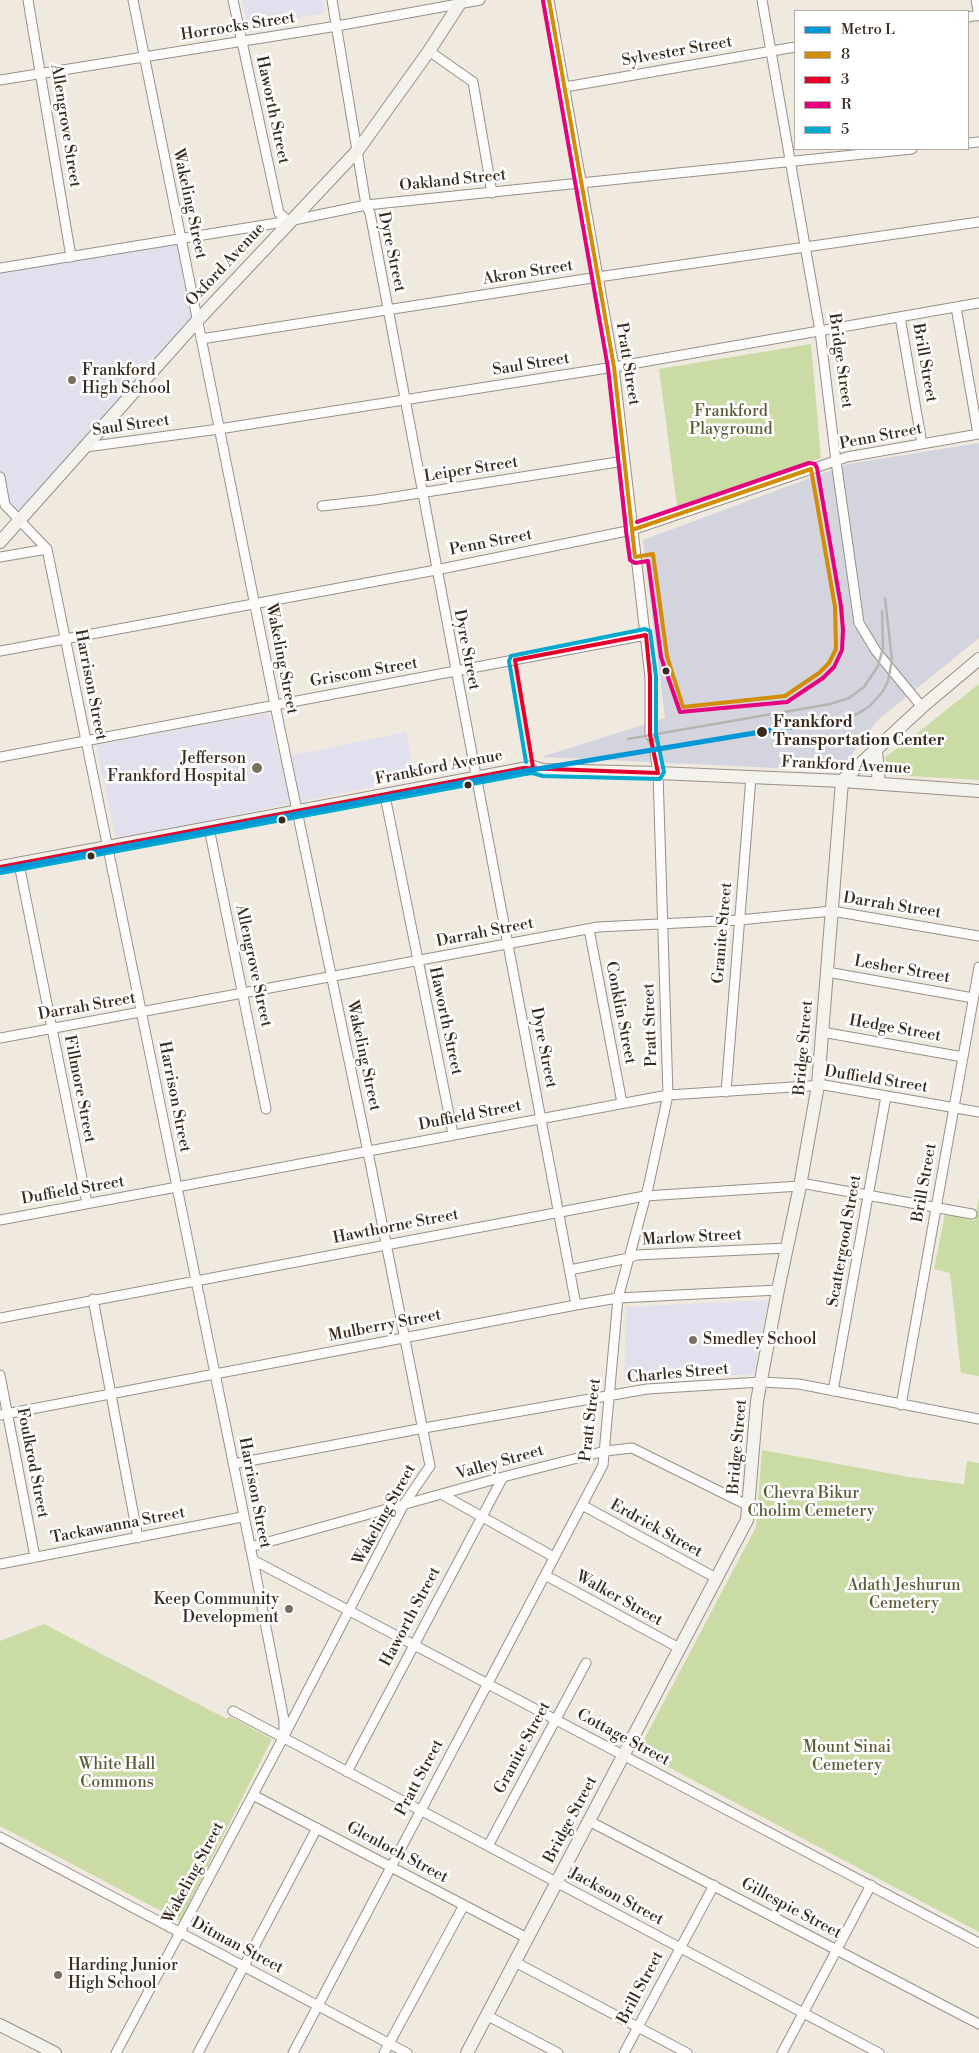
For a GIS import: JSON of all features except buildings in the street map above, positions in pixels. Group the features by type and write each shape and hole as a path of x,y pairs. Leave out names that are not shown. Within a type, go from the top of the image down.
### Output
{"main road":[{"name":"Oxford Avenue","path":"0,542 198,320 289,221 358,150 429,52 461,2"},
{"path":"842,781 922,707 979,659"},
{"path":"876,750 879,784"},
{"name":"Frankford Avenue","path":"0,867 534,767 543,770 842,781 979,791"},
{"name":"Bridge Street","path":"467,2053 747,1520 752,1447 761,1382 778,1290 801,1184 818,1085 842,781"},
{"path":"0,2025 55,2053"}],"street":[{"name":"Allengrove Street","path":"28,0 71,257"},
{"name":"Wakeling Street","path":"116,2053 284,1738 290,1723 350,1611 404,1504 430,1466 424,1428 275,705 133,0"},
{"name":"Haworth Street","path":"233,0 279,213 289,221"},
{"name":"Dyre Street","path":"332,0 366,205 370,213 455,672 576,1305"},
{"name":"Horrocks Street","path":"0,80 337,26 441,4 480,0"},
{"name":"Pratt Street","path":"549,0 614,367 646,635 650,677 650,735"},
{"name":"Bridge Street","path":"762,0 820,331 858,623 876,651 922,707"},
{"path":"976,0 979,16"},
{"name":"Sylvester Street","path":"565,87 794,47"},
{"path":"429,52 473,82 492,193"},
{"name":"Oakland Street","path":"0,268 289,221 366,205 902,150"},
{"name":"Akron Street","path":"202,340 598,278 979,222"},
{"name":"Saul Street","path":"86,447 614,367 979,303"},
{"path":"956,307 979,434"},
{"name":"Brill Street","path":"900,317 922,444"},
{"name":"Penn Street","path":"0,651 436,570 632,530 847,457 979,434"},
{"name":"Leiper Street","path":"322,506 624,461"},
{"path":"0,477 5,506 47,549"},
{"path":"0,557 47,549"},
{"name":"Harrison Street","path":"47,549 215,1373 242,1517 253,1560 284,1720 284,1738"},
{"name":"Griscom Street","path":"0,757 646,635"},
{"name":"Pratt Street","path":"293,2053 603,1465 618,1298 648,1188 668,1095 658,773 655,753"},
{"name":"Granite Street","path":"726,1092 751,777"},
{"name":"Haworth Street","path":"385,796 453,1134"},
{"name":"Allengrove Street","path":"209,828 266,1109"},
{"name":"Fillmore Street","path":"19,864 87,1203"},
{"name":"Darrah Street","path":"0,1038 332,978 598,927 739,920 832,911 979,936"},
{"name":"Conklin Street","path":"589,929 622,1103"},
{"name":"Brill Street","path":"901,1405 979,966"},
{"name":"Lesher Street","path":"827,972 973,998"},
{"name":"Hedge Street","path":"822,1032 963,1056"},
{"name":"Duffield Street","path":"0,1220 668,1095 818,1085 979,1112"},
{"name":"Scattergood Street","path":"833,1391 886,1096"},
{"name":"Hawthorne Street","path":"0,1318 645,1196 801,1184 972,1214"},
{"name":"Marlow Street","path":"570,1270 636,1255 787,1248"},
{"name":"Mulberry Street","path":"3,1415 215,1373 618,1298 778,1290"},
{"path":"93,1299 138,1538"},
{"name":"Foulkrod Street","path":"0,1375 3,1415 35,1558"},
{"name":"Charles Street","path":"233,1464 647,1389 761,1382 799,1384 979,1419"},
{"name":"Valley Street","path":"250,1547 503,1477 605,1451 632,1448 749,1506"},
{"name":"Haworth Street","path":"347,1772 503,1477"},
{"path":"443,1495 481,1518 554,1557"},
{"name":"Erdrick Street","path":"582,1505 716,1578"},
{"name":"Tackawanna Street","path":"0,1564 242,1517"},
{"name":"Cottage Street","path":"253,1560 979,1943"},
{"name":"Walker Street","path":"545,1575 679,1648"},
{"name":"Granite Street","path":"488,1846 586,1664"},
{"name":"Jackson Street","path":"233,1711 879,2053"},
{"name":"Glenloch Street","path":"253,1795 527,1938"},
{"name":"Gillespie Street","path":"590,1821 979,2024"},
{"path":"198,2053 317,1828"},
{"name":"Ditman Street","path":"0,1837 407,2053"},
{"name":"Brill Street","path":"624,2053 714,1885"},
{"path":"782,2053 871,1885"},
{"path":"384,2053 464,1905"},
{"path":"515,1962 687,2053"},
{"path":"486,2016 558,2053"}],"shaded area":[{"path":"242,0 323,0 325,13 248,27"},
{"name":"Frankford High School","path":"181,239 198,320 19,520 5,505 0,477 0,268"},
{"path":"979,443 979,638 878,720 839,771 541,757 665,718 643,540 848,464"},
{"name":"Jefferson Frankford Hospital","path":"269,713 280,758 406,732 416,778 116,840 96,745"},
{"name":"Smedley School","path":"768,1300 754,1374 624,1381 626,1307"}],"green space":[{"name":"Frankford Playground","path":"811,344 821,458 677,506 659,369"},
{"path":"979,684 979,780 890,775 885,757"},
{"path":"979,1197 979,1376 961,1373 950,1273 934,1269 945,1214 975,1221"},
{"path":"762,1450 909,1477 964,1484 967,1461 979,1463 979,1932 638,1751 756,1527"},
{"name":"White Hall Commons","path":"44,1624 227,1719 229,1716 272,1739 180,1921 0,1826 0,1641"}],"tunnel":[{"path":"650,735 655,753"}],"railway":[{"path":"803,725 857,714 870,706 883,691 888,681 892,660 885,598"},
{"path":"628,739 830,704 849,698 864,687 878,666 883,648 882,611"}],"metro line":[{"name":"L","path":"0,870 513,773 803,725"}],"transit line":[{"name":"8","path":"549,0 614,367 635,557 653,554 667,656 683,707 785,696 819,673 829,663 836,649 835,607 811,469"},
{"name":"R","path":"543,1 608,368 626,530"},
{"name":"R","path":"626,531 630,560 635,563 648,561 661,657 680,712 787,702 823,678 834,667 842,650 841,606 815,464 809,463 637,522"},
{"name":"8","path":"632,530 811,469"},
{"name":"5","path":"1,873 532,773 543,776 660,779 664,772 656,734 656,676 650,631 645,629 511,656 509,661 526,762"},
{"name":"3","path":"533,767 515,660 646,635 650,677 650,735 658,773"},
{"name":"3","path":"0,867 524,768 658,773"}],"place":[{"name":"Frankford High School","path":"72,380"},
{"name":"Frankford Transportation Center","path":"762,732"},
{"name":"Jefferson Frankford Hospital","path":"257,768"},
{"name":"Smedley School","path":"693,1340"},
{"name":"Keep Community Development","path":"289,1609"},
{"name":"Harding Junior High School","path":"58,1975"}],"park label":[{"name":"Chevra Bikur Cholim Cemetery","path":"811,1503"},
{"name":"Adath Jeshurun Cemetery","path":"904,1595"},
{"name":"Mount Sinai Cemetery","path":"847,1757"}]}
